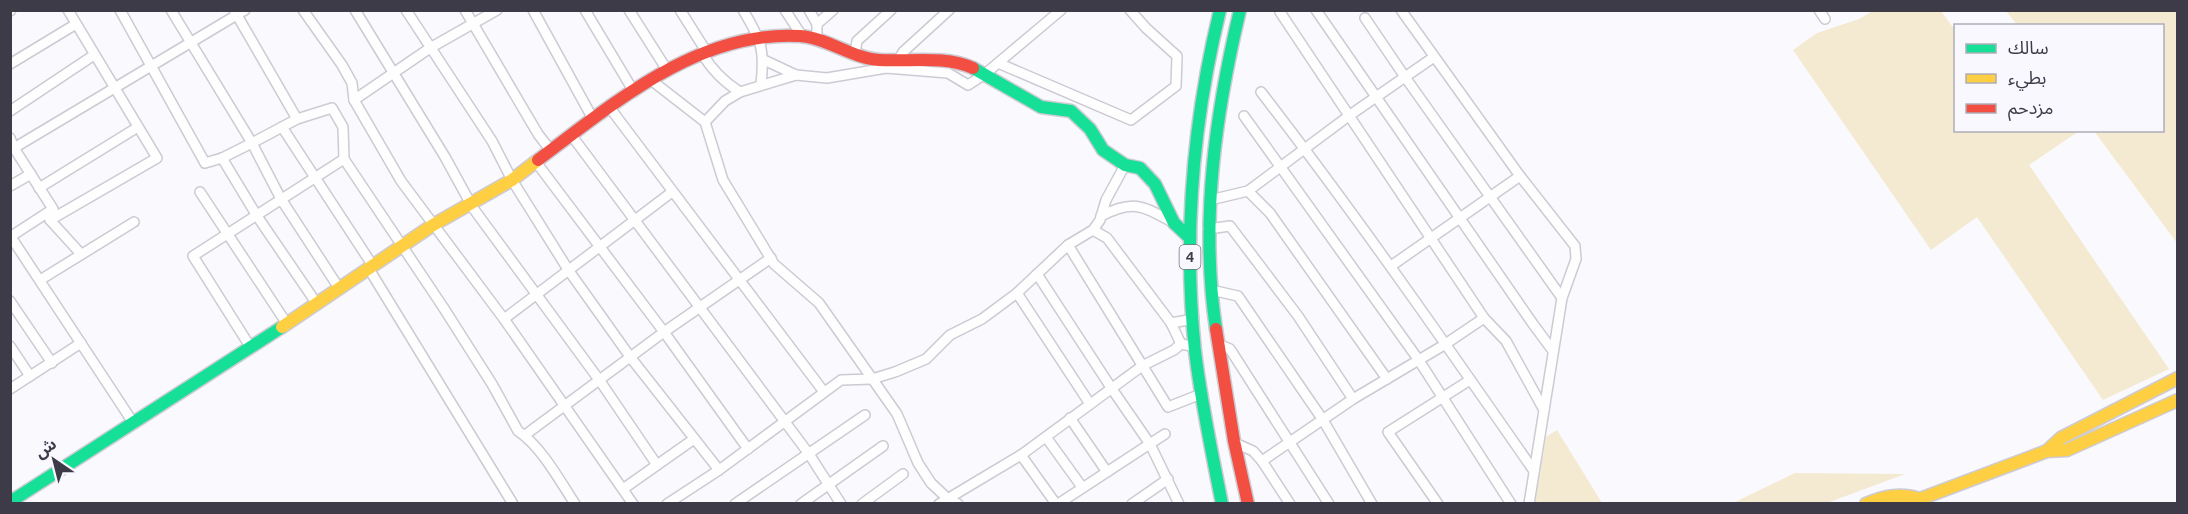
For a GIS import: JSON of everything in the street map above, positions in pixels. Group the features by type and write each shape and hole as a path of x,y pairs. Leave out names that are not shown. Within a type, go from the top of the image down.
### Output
{"main road":[{"name":"4","path":"1220,10 1202,96 1190,238 1201,394 1222,504"},
{"name":"4","path":"1240,10 1230,50 1221,107 1208,229 1211,290 1218,344 1234,443 1248,504"},
{"path":"10,502 251,348 433,225 512,180 593,119 651,80 704,52 726,44 760,38 802,36 876,60 959,62 985,74 1041,107 1071,111 1090,129 1103,150 1125,165 1140,168 1155,184 1174,223 1190,238"},
{"path":"2047,452 2061,438 2178,378"},
{"path":"1866,504 1888,495 1899,494 1917,501 2047,452 2067,450 2178,400"}],"street":[{"path":"50,220 157,158 68,10"},
{"path":"120,10 205,163 222,158 297,119 332,108 342,127 344,159 443,307 518,431 525,435 553,469 575,504"},
{"path":"171,10 190,45 252,143 281,199 339,288"},
{"path":"303,10 342,65 352,83 354,100 400,181 504,319 633,504"},
{"path":"355,10 445,157 470,203 600,381 657,465"},
{"path":"406,10 492,141 512,180 569,271 631,358 719,470"},
{"path":"465,10 538,134 551,151"},
{"path":"354,100 430,48 497,10"},
{"path":"532,10 593,119"},
{"path":"585,10 634,92"},
{"path":"629,10 667,70"},
{"path":"680,10 709,65 729,85 740,92"},
{"path":"743,10 760,38 764,60 761,84"},
{"path":"785,10 802,36"},
{"path":"809,10 817,24 818,40"},
{"path":"817,24 833,10"},
{"path":"855,52 857,41 891,10"},
{"path":"899,59 903,52 949,10"},
{"path":"764,60 796,75 827,78 886,68 948,73 968,85 985,74 1061,10"},
{"path":"998,63 1131,120 1176,86 1177,56 1130,10"},
{"path":"1281,10 1280,12 1484,318 1506,341 1544,410"},
{"path":"1316,10 1553,351"},
{"path":"1401,10 1520,176 1575,246 1576,258 1562,298 1529,504"},
{"path":"50,220 53,209 12,143 190,45 239,12 297,119"},
{"path":"1365,18 1562,298"},
{"path":"10,64 76,24"},
{"path":"10,111 94,55"},
{"path":"1210,200 1248,191 1434,57"},
{"path":"705,122 725,101 740,92 796,75"},
{"path":"651,80 705,122 723,180 774,264 819,303 897,414 918,463 943,501 958,504"},
{"path":"1261,92 1391,266 1534,471"},
{"path":"610,108 824,392"},
{"path":"1245,116 1418,359 1511,504"},
{"path":"39,188 138,127"},
{"path":"282,127 371,268 513,504"},
{"path":"572,136 809,454 842,504"},
{"path":"222,158 257,216 317,304"},
{"path":"251,348 192,256 229,235 344,159"},
{"path":"534,162 664,332 748,449"},
{"path":"667,504 719,470 841,380 872,379 926,359 950,335 982,319 1017,293 1068,245 1093,230 1125,165"},
{"path":"10,186 31,174"},
{"path":"1391,266 1520,176"},
{"path":"1248,191 1270,213 1388,380"},
{"path":"200,192 287,324"},
{"path":"504,319 672,192"},
{"path":"1101,216 1120,207 1139,206 1174,223"},
{"path":"53,209 11,237 134,424"},
{"path":"50,220 81,254"},
{"path":"40,280 134,222"},
{"path":"1208,229 1230,226 1298,316 1353,399"},
{"path":"1093,230 1107,238 1171,323 1181,344"},
{"path":"1068,245 1168,407 1201,394"},
{"path":"525,435 664,332 771,258"},
{"path":"1037,274 1150,444 1179,504"},
{"path":"1211,290 1238,296 1323,420 1372,504"},
{"path":"1017,293 1090,404"},
{"path":"10,301 51,363"},
{"path":"1263,460 1353,399 1388,380 1484,318"},
{"path":"1171,323 1194,319"},
{"path":"10,389 81,343"},
{"path":"943,501 1021,455 1142,366 1181,344"},
{"path":"1181,344 1196,347"},
{"path":"1218,344 1230,349 1329,504"},
{"path":"10,346 30,376"},
{"path":"1438,504 1388,432 1470,380"},
{"path":"735,504 865,415"},
{"path":"1070,418 1107,472"},
{"path":"1021,455 1057,504 1165,434"},
{"path":"1046,437 1082,487"},
{"path":"623,489 694,439"},
{"path":"1234,443 1253,451 1263,460 1290,504"},
{"path":"801,504 883,446"},
{"path":"862,504 903,474"},
{"path":"1132,504 1168,479"}],"shaded area":[{"path":"1874,10 1941,11 1954,29 1954,132 2078,132 2029,165 2169,369 2103,400 1977,217 1931,250 1793,50 1817,33 1859,19"},
{"path":"2006,11 2177,11 2177,243 2095,132 2164,132 2164,24 2016,24"},
{"path":"1557,430 1602,503 1535,503 1546,437"},
{"path":"1795,473 1905,474 1827,503 1733,503"}],"traffic: fast":[{"path":"1220,10 1197,136 1190,265 1197,370 1222,504"},
{"path":"1216,329 1209,249 1213,169 1223,89 1240,10"},
{"path":"973,68 1041,107 1071,111 1090,129 1103,150 1125,165 1140,168 1155,184 1174,223 1190,238"},
{"path":"10,502 282,327"}],"traffic: slow":[{"path":"282,327 433,225 512,180 538,160"},
{"path":"2047,451 2061,438 2178,378"},
{"path":"1915,504 1920,499 2047,451 2067,450 2178,400"},
{"path":"1866,504 1893,496 1920,499"}],"traffic: jam":[{"path":"538,160 628,94 660,74 727,45 763,37 800,36 820,40 859,56 879,60 939,60 973,68"},
{"path":"1216,329 1234,441 1248,504"}]}
